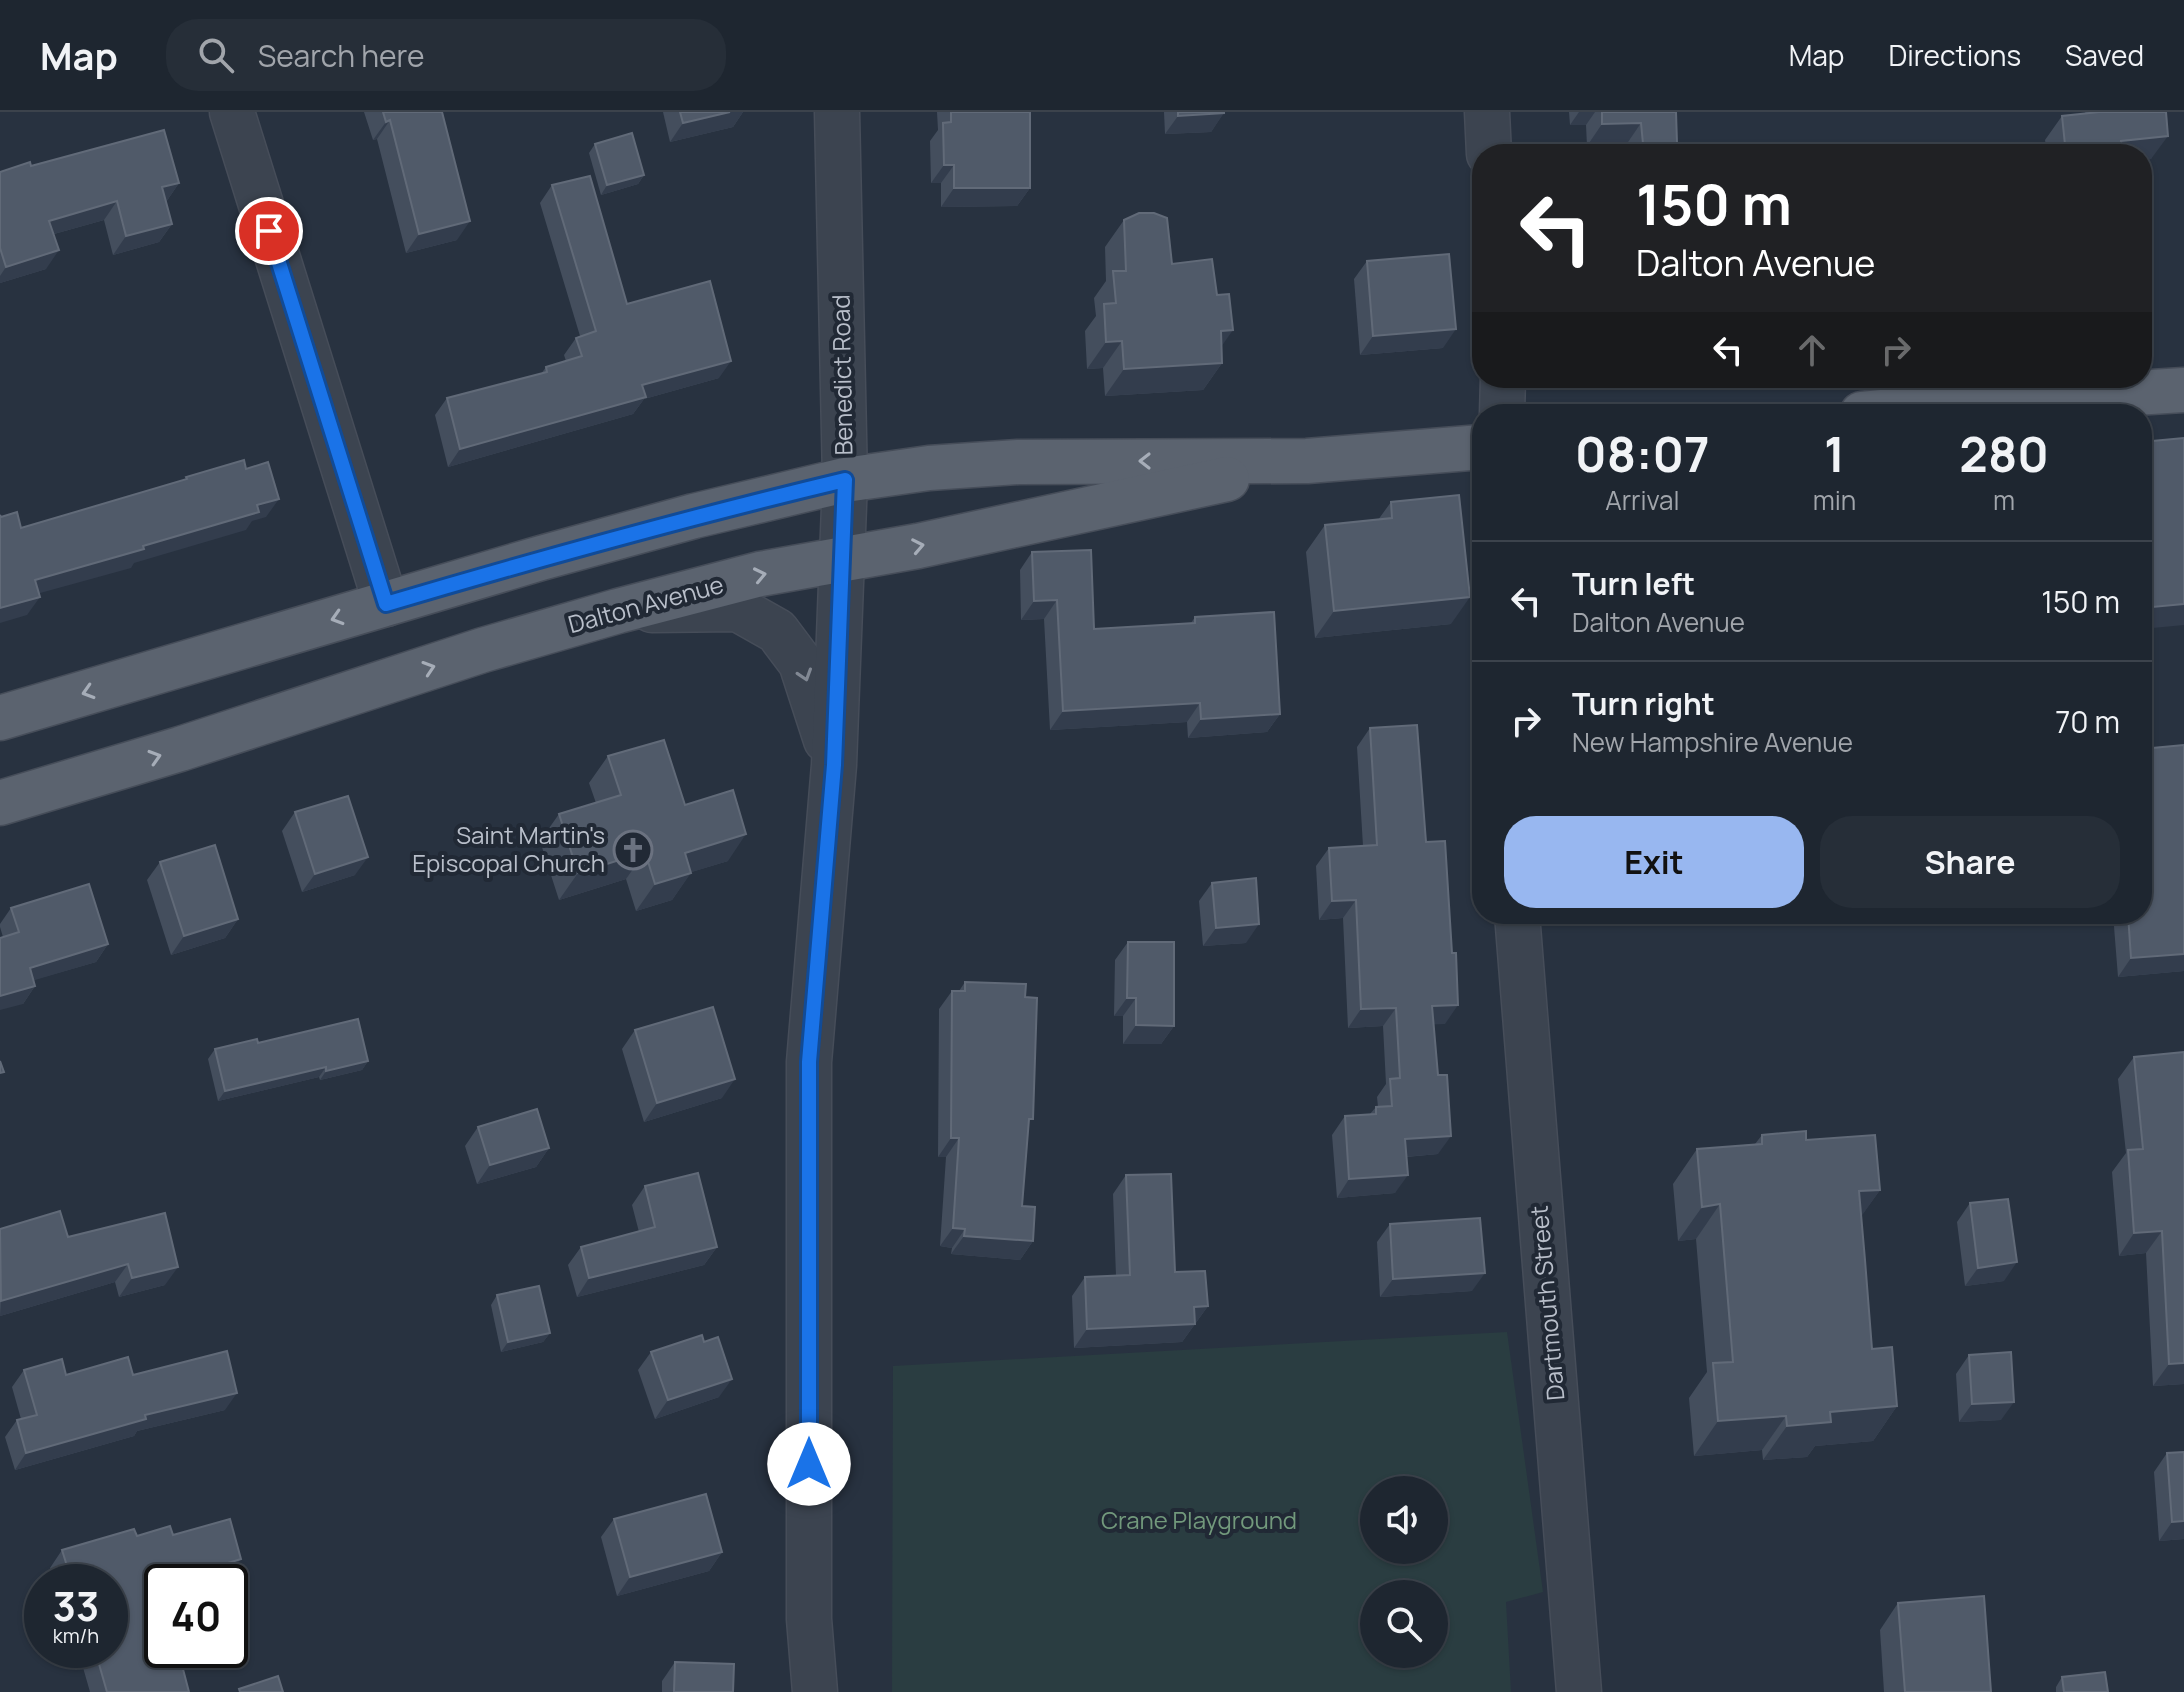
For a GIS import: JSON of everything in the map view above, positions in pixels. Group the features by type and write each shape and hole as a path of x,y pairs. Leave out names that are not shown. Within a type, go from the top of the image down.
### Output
{"main road":[{"path":"1963,404 2184,390"},
{"name":"Dalton Avenue","path":"0,718 541,558 694,516 845,480 929,468 1018,462 1307,461 1472,448"},
{"name":"Dalton Avenue","path":"0,803 180,749 483,650 618,611 760,574 842,561 1307,461"}],"street":[{"path":"232,112 386,604"},
{"name":"Benedict Road","path":"815,1692 809,1619 809,1062 834,765 845,480 837,112"},
{"path":"1487,112 1489,144"},
{"path":"618,611 738,609 777,631 801,663 834,765"},
{"name":"Dartmouth Street","path":"1518,924 1579,1692"}],"green space":[{"name":"Crane Playground","path":"1507,1332 1543,1592 1506,1602 1511,1692 892,1692 893,1366"}],"building":[{"path":"383,112 442,112 470,221 419,234 390,120 386,122"},
{"path":"680,112 730,112 683,123"},
{"path":"951,112 1030,112 1030,188 954,188 954,165 944,165 943,123 951,122"},
{"path":"1178,112 1224,112 1224,113 1178,116"},
{"path":"1602,112 1676,112 1677,143 1684,144 1643,144 1641,123 1602,124"},
{"path":"2099,112 2166,112 2168,136 2121,141 2121,144 2065,144 2062,116"},
{"path":"164,130 179,183 162,187 172,224 126,236 117,201 49,221 59,250 6,267 0,248 0,172"},
{"path":"632,133 644,175 607,185 595,144"},
{"path":"590,176 627,304 710,281 731,361 642,385 646,397 460,449 447,398 547,372 546,367 582,356 576,338 596,331 552,185"},
{"path":"1139,213 1154,213 1167,218 1172,264 1212,259 1217,295 1229,294 1233,330 1221,331 1222,363 1124,369 1122,341 1106,342 1104,304 1116,303 1113,271 1126,271 1124,220"},
{"path":"1449,254 1456,329 1373,336 1367,261"},
{"path":"2184,438 2184,604 2152,607 2152,441"},
{"path":"244,460 246,469 268,462 279,499 257,505 259,512 35,580 40,597 0,608 0,515 17,512 21,528"},
{"path":"1459,495 1470,597 1334,611 1325,525 1392,518 1391,502"},
{"path":"1091,550 1094,629 1195,623 1195,617 1274,612 1280,714 1201,719 1200,703 1063,711 1057,600 1034,601 1032,552"},
{"path":"1417,725 1426,842 1445,841 1452,953 1456,953 1458,1005 1432,1006 1438,1075 1447,1075 1451,1136 1405,1139 1408,1175 1349,1179 1345,1116 1376,1114 1376,1107 1392,1106 1390,1079 1400,1078 1396,1008 1361,1009 1356,900 1332,901 1329,848 1377,845 1370,728"},
{"path":"664,740 685,805 733,790 746,834 685,853 691,873 655,884 645,852 578,873 559,814 621,795 608,756"},
{"path":"2184,745 2184,954 2131,958 2129,924 2152,924 2152,748"},
{"path":"348,796 368,857 315,874 295,812"},
{"path":"215,845 238,919 184,936 160,862"},
{"path":"1256,878 1259,924 1216,928 1212,883"},
{"path":"89,884 108,944 30,968 35,986 0,996 0,938 19,932 11,908"},
{"path":"1128,942 1174,942 1174,1026 1136,1025 1136,998 1127,998"},
{"path":"965,982 1026,984 1025,997 1037,998 1033,1119 1029,1119 1022,1206 1035,1207 1033,1241 964,1236 965,1229 953,1228 959,1138 951,1138 952,991 965,991"},
{"path":"713,1007 735,1079 657,1103 635,1030"},
{"path":"358,1019 368,1061 326,1071 326,1067 225,1091 215,1049 257,1039 258,1043"},
{"path":"2184,1052 2184,1363 2169,1364 2162,1231 2134,1233 2128,1150 2143,1149 2134,1057"},
{"path":"537,1109 549,1148 490,1165 478,1127"},
{"path":"1806,1131 1806,1140 1875,1135 1880,1190 1859,1191 1872,1349 1892,1347 1897,1406 1830,1412 1831,1422 1787,1426 1786,1416 1718,1421 1713,1363 1733,1362 1720,1204 1702,1207 1697,1149 1762,1144 1762,1135"},
{"path":"698,1173 717,1247 589,1278 581,1247 655,1227 645,1186"},
{"path":"1171,1174 1175,1272 1205,1271 1208,1306 1194,1307 1195,1324 1087,1329 1085,1277 1130,1275 1126,1175"},
{"path":"2008,1199 2017,1262 1978,1268 1970,1203"},
{"path":"60,1211 68,1237 165,1213 178,1267 132,1278 128,1264 1,1301 0,1229"},
{"path":"1480,1218 1485,1273 1393,1279 1390,1224"},
{"path":"539,1286 550,1333 508,1342 497,1295"},
{"path":"702,1335 704,1342 718,1337 732,1379 668,1400 651,1352"},
{"path":"227,1351 237,1393 145,1415 146,1419 26,1453 17,1420 37,1415 24,1370 62,1359 66,1375 128,1357 133,1375"},
{"path":"2011,1352 2014,1402 1972,1404 1969,1355"},
{"path":"2184,1452 2184,1521 2172,1522 2167,1453"},
{"path":"706,1494 722,1552 630,1577 614,1519"},
{"path":"230,1519 241,1559 225,1564 144,1564 144,1668 183,1668 189,1692 107,1692 100,1668 128,1668 128,1564 66,1564 62,1550 134,1529 137,1536 170,1526 173,1535"},
{"path":"1984,1596 1991,1692 1905,1692 1898,1603"},
{"path":"675,1662 734,1664 733,1692 674,1692"},
{"path":"2105,1672 2108,1692 2064,1692 2062,1677"},
{"path":"278,1676 283,1692 240,1692 239,1689"}],"place":[{"name":"Saint Martin's Episcopal Church","path":"633,850"}],"route":[{"path":"269,231 386,604 694,516 845,480 834,765 809,1062 809,1464"}]}
